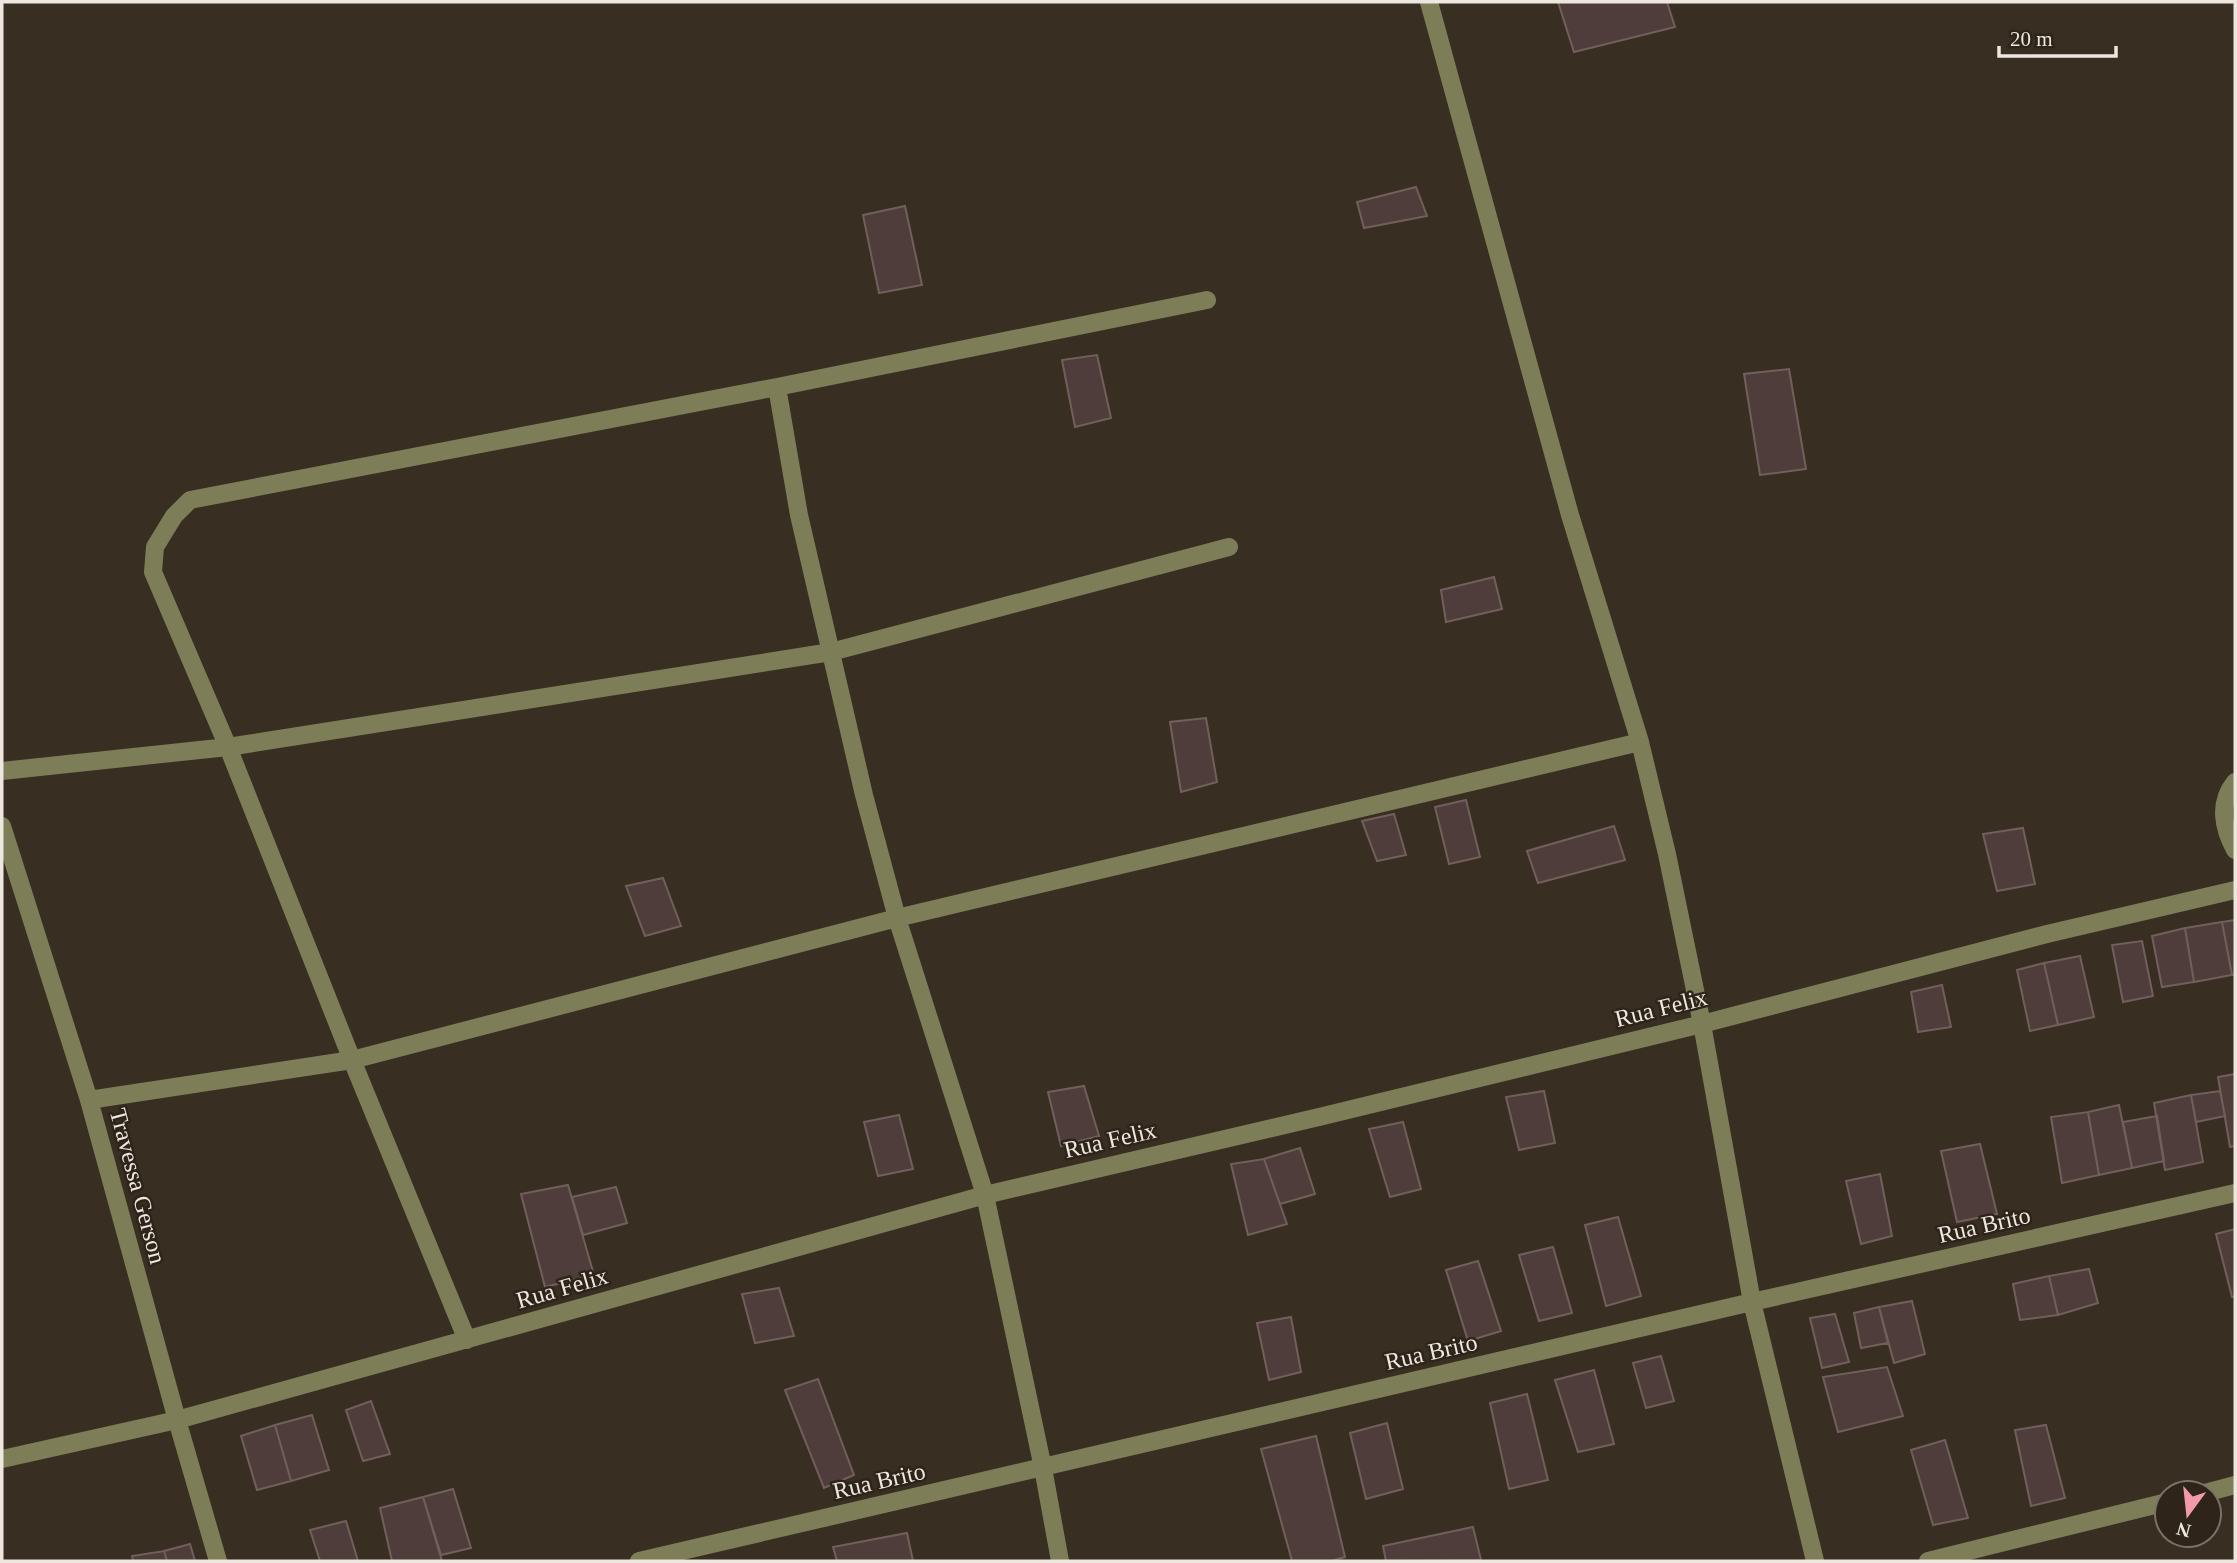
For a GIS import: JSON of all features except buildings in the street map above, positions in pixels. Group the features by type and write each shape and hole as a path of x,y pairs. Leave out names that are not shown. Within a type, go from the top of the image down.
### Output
{"street":[{"path":"1429,2 1570,515 1640,742 1703,1024 1752,1302 1815,1561"},
{"path":"467,1340 228,747 153,572 156,547 174,516 190,500 777,387 1207,300"},
{"path":"777,387 799,515 864,795 897,918 985,1195 1044,1468 1060,1561"},
{"path":"2,771 228,747 831,652 1229,547"},
{"path":"89,1100 352,1060 897,918 1640,742"},
{"path":"2235,782 2228,791 2223,806 2225,824 2235,850"},
{"name":"Travessa Gerson","path":"2,826 89,1100 218,1561"},
{"name":"Rua Felix","path":"2,1460 177,1420 985,1195 1703,1024 2046,934 2235,890"},
{"name":"Rua Brito","path":"639,1561 1752,1302 2235,1193"},
{"path":"1928,1561 2153,1505"}]}
